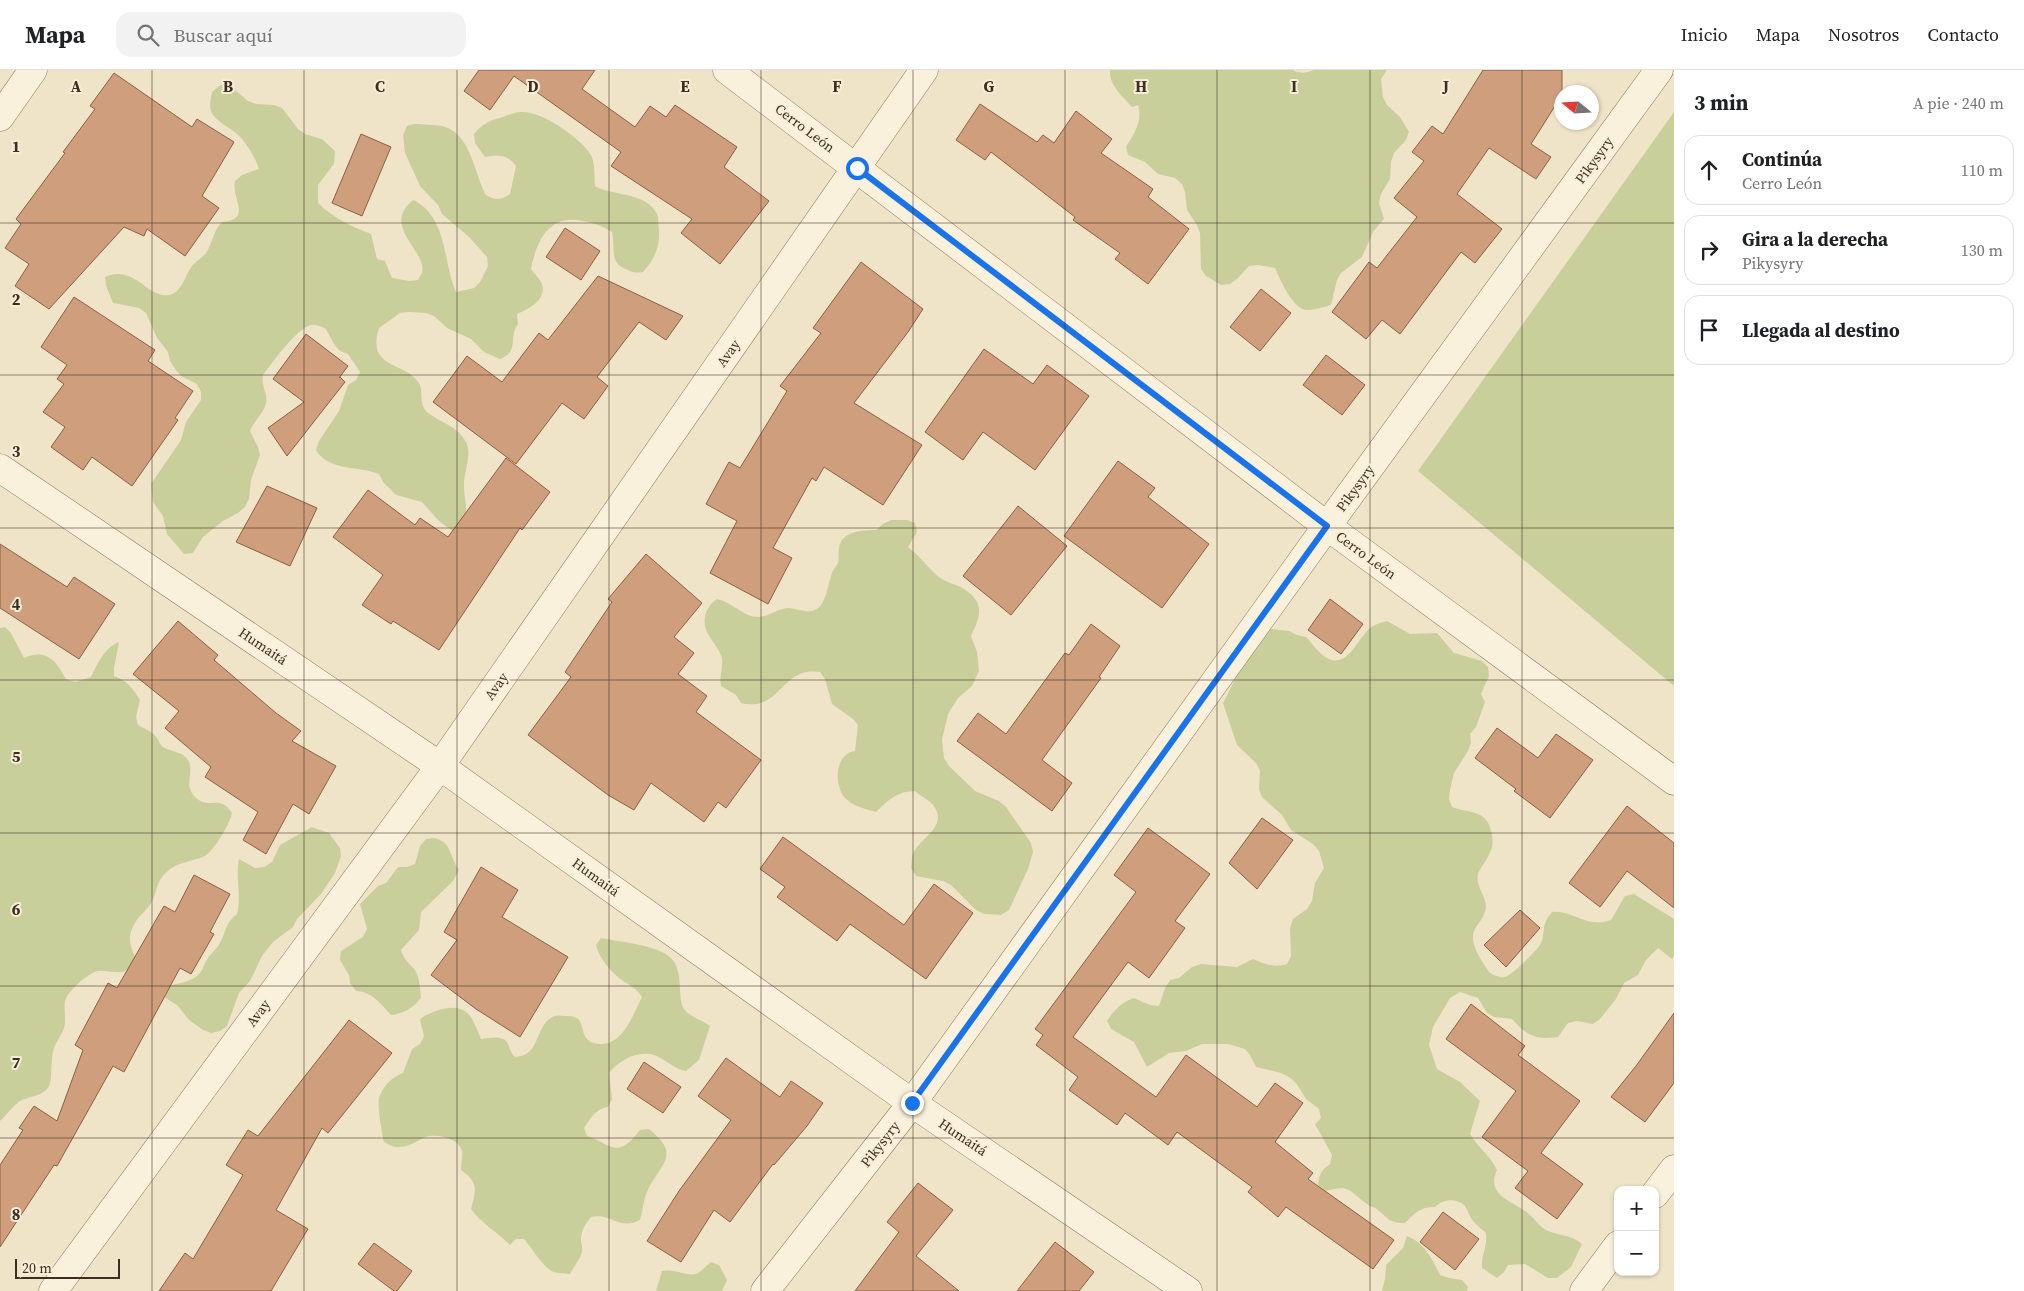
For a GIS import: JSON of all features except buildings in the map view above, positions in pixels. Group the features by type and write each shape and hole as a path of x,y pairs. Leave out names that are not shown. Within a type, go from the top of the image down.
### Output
{"street":[{"path":"0,117 33,70"},
{"name":"Cerro León","path":"727,70 1327,526 1674,781"},
{"name":"Avay","path":"53,1291 440,766 924,70"},
{"name":"Pikysyry","path":"765,1291 912,1103 1327,526 1659,70"},
{"name":"Humaitá","path":"0,468 440,766 912,1103 1188,1291"},
{"path":"1659,1189 1674,1168"},
{"path":"1584,1291 1614,1250"}],"green space":[{"path":"1110,70 1293,70 1303,73 1314,70 1387,70 1381,79 1383,97 1387,105 1400,117 1409,132 1406,140 1394,153 1391,162 1390,179 1381,194 1379,203 1384,219 1373,232 1362,257 1341,273 1337,280 1331,305 1313,310 1302,309 1292,300 1275,268 1258,265 1249,266 1230,284 1221,285 1206,276 1201,269 1200,233 1187,210 1182,184 1175,178 1158,174 1145,162 1128,155 1126,147 1139,122 1138,105 1132,107 1117,90 1110,76"},
{"path":"227,83 248,101 282,108 298,129 305,134 322,139 335,151 334,164 318,185 318,203 343,221 371,234 377,259 385,261 392,278 409,281 418,280 422,273 422,265 407,238 401,220 404,210 413,200 424,207 433,217 439,229 456,292 474,288 480,282 488,266 487,257 469,237 442,214 438,205 420,186 405,153 403,135 407,126 411,125 446,127 455,133 469,151 486,195 498,199 510,194 516,166 506,157 485,157 475,143 474,134 487,123 514,113 521,112 539,116 568,132 589,152 594,164 595,186 637,198 652,207 657,214 659,229 658,247 651,262 643,272 637,273 622,267 615,260 612,232 602,226 571,220 561,221 553,225 541,239 531,269 541,282 542,293 536,302 517,314 518,324 515,329 512,348 506,356 500,359 484,352 471,339 447,328 434,316 426,313 400,313 379,328 376,342 382,358 413,376 420,386 424,409 458,432 468,447 464,481 466,511 463,520 454,532 439,521 422,502 396,495 383,482 379,474 336,465 321,457 316,450 319,441 339,411 348,385 356,380 360,372 348,354 340,351 334,344 326,329 311,325 292,339 263,375 266,403 250,431 260,455 251,480 249,499 245,507 203,537 193,553 184,554 167,534 163,516 153,502 151,484 181,440 186,422 201,400 201,392 197,384 181,376 175,369 170,361 168,352 157,338 146,313 139,308 113,303 106,286 105,277 115,274 124,275 161,295 173,294 180,287 192,266 206,253 219,225 222,222 237,217 239,207 235,181 242,175 259,169 242,139 216,118 211,111 212,92 219,86"},
{"path":"1674,112 1674,686 1418,471"},
{"path":"891,520 907,520 915,523 917,532 908,547 939,577 971,594 978,605 979,616 971,636 977,652 979,671 972,686 958,698 948,714 942,740 944,758 949,766 975,791 999,801 1006,807 1031,843 1033,852 1028,869 1009,910 1001,915 984,914 976,910 951,885 943,881 916,876 911,868 913,854 936,826 938,814 933,805 915,791 898,794 876,812 855,805 844,797 839,784 838,770 843,757 855,751 858,725 853,719 832,704 825,679 820,672 807,672 796,676 765,702 754,704 741,703 736,695 721,686 722,659 705,625 706,612 713,602 717,599 723,601 754,617 788,608 808,611 815,610 822,604 832,572 838,563 839,548 844,538 865,530 876,530"},
{"path":"1387,621 1410,634 1437,633 1454,653 1482,661 1488,667 1489,676 1481,694 1485,702 1476,727 1470,734 1471,743 1468,751 1454,773 1449,799 1452,807 1483,817 1490,827 1492,835 1492,848 1477,878 1486,907 1473,936 1475,947 1490,973 1499,977 1505,977 1529,957 1540,945 1544,926 1552,912 1560,912 1587,921 1602,922 1611,920 1625,896 1634,894 1674,919 1674,956 1672,959 1658,948 1646,960 1638,975 1624,983 1616,999 1600,1019 1593,1024 1577,1021 1568,1023 1558,1037 1544,1038 1532,1036 1512,1019 1494,1017 1487,1013 1478,998 1460,992 1450,998 1433,1027 1429,1045 1437,1069 1460,1082 1480,1101 1470,1134 1497,1170 1494,1179 1498,1192 1523,1209 1541,1227 1573,1238 1582,1244 1571,1267 1557,1278 1548,1278 1525,1264 1508,1265 1497,1278 1482,1268 1486,1233 1472,1220 1464,1205 1457,1201 1445,1201 1435,1207 1422,1209 1405,1223 1400,1223 1390,1220 1349,1190 1340,1188 1325,1191 1318,1185 1319,1178 1324,1168 1330,1164 1332,1155 1315,1124 1321,1118 1319,1109 1306,1099 1296,1083 1289,1077 1281,1073 1256,1067 1245,1049 1228,1044 1202,1044 1186,1051 1169,1053 1147,1067 1134,1042 1111,1029 1107,1021 1119,1007 1134,998 1150,1005 1159,1006 1170,980 1179,978 1192,967 1201,964 1237,967 1253,959 1265,964 1287,964 1291,956 1290,928 1293,919 1307,909 1312,901 1315,883 1324,868 1319,851 1313,844 1291,830 1282,815 1262,797 1259,789 1260,771 1256,763 1237,745 1223,703 1235,679 1248,644 1271,629 1289,631 1306,637 1325,657 1339,660 1350,652 1369,629"},
{"path":"5,627 11,633 24,658 39,655 50,658 66,679 75,682 91,677 105,652 119,642 114,676 127,683 140,700 136,717 138,725 153,734 163,747 185,756 190,766 190,789 196,798 206,803 223,804 232,813 221,838 207,854 170,869 161,878 153,900 132,928 130,942 136,959 132,965 120,972 99,971 92,974 80,982 68,995 65,1002 65,1024 54,1048 49,1086 41,1094 19,1102 0,1121 0,628"},
{"path":"312,827 329,833 340,848 341,856 335,873 321,894 297,919 293,927 273,942 262,956 250,981 239,993 227,1026 220,1031 211,1033 203,1030 189,1020 178,1006 163,996 166,987 191,980 200,973 220,943 228,924 237,914 239,859 255,868 264,867 272,862 280,845"},
{"path":"434,838 448,846 459,870 453,881 421,912 419,930 401,950 405,959 417,973 421,998 408,1010 391,1015 367,993 356,991 350,983 349,975 340,960 341,951 363,937 367,929 360,904 378,886 386,883 398,867 407,867 415,864 420,846 426,839"},
{"path":"601,938 648,947 671,958 678,970 684,1009 710,1026 699,1060 686,1071 654,1055 641,1054 629,1057 609,1073 612,1099 608,1107 594,1114 584,1128 587,1136 615,1148 626,1145 640,1130 649,1129 665,1146 666,1159 647,1192 640,1220 633,1223 621,1223 604,1217 591,1217 583,1231 581,1240 582,1252 570,1274 557,1273 546,1267 524,1239 516,1239 510,1245 479,1219 471,1209 475,1187 471,1179 461,1170 462,1151 456,1143 441,1136 425,1137 403,1147 393,1146 384,1142 379,1113 379,1098 388,1082 403,1073 412,1049 420,1044 424,1036 420,1019 432,1012 446,1008 460,1009 466,1012 471,1017 481,1039 502,1038 507,1042 515,1057 530,1051 544,1025 555,1016 577,1018 587,1039 592,1042 609,1043 616,1039 627,1027 642,997 636,990 614,974 603,961 596,945"},
{"path":"1407,1236 1423,1247 1440,1275 1462,1280 1468,1287 1467,1291 1382,1291 1386,1265 1403,1248"},
{"path":"711,1262 719,1265 727,1280 722,1291 656,1291 662,1271 694,1274 700,1272"}],"route":[{"path":"857,168 1327,526 912,1103"}]}
